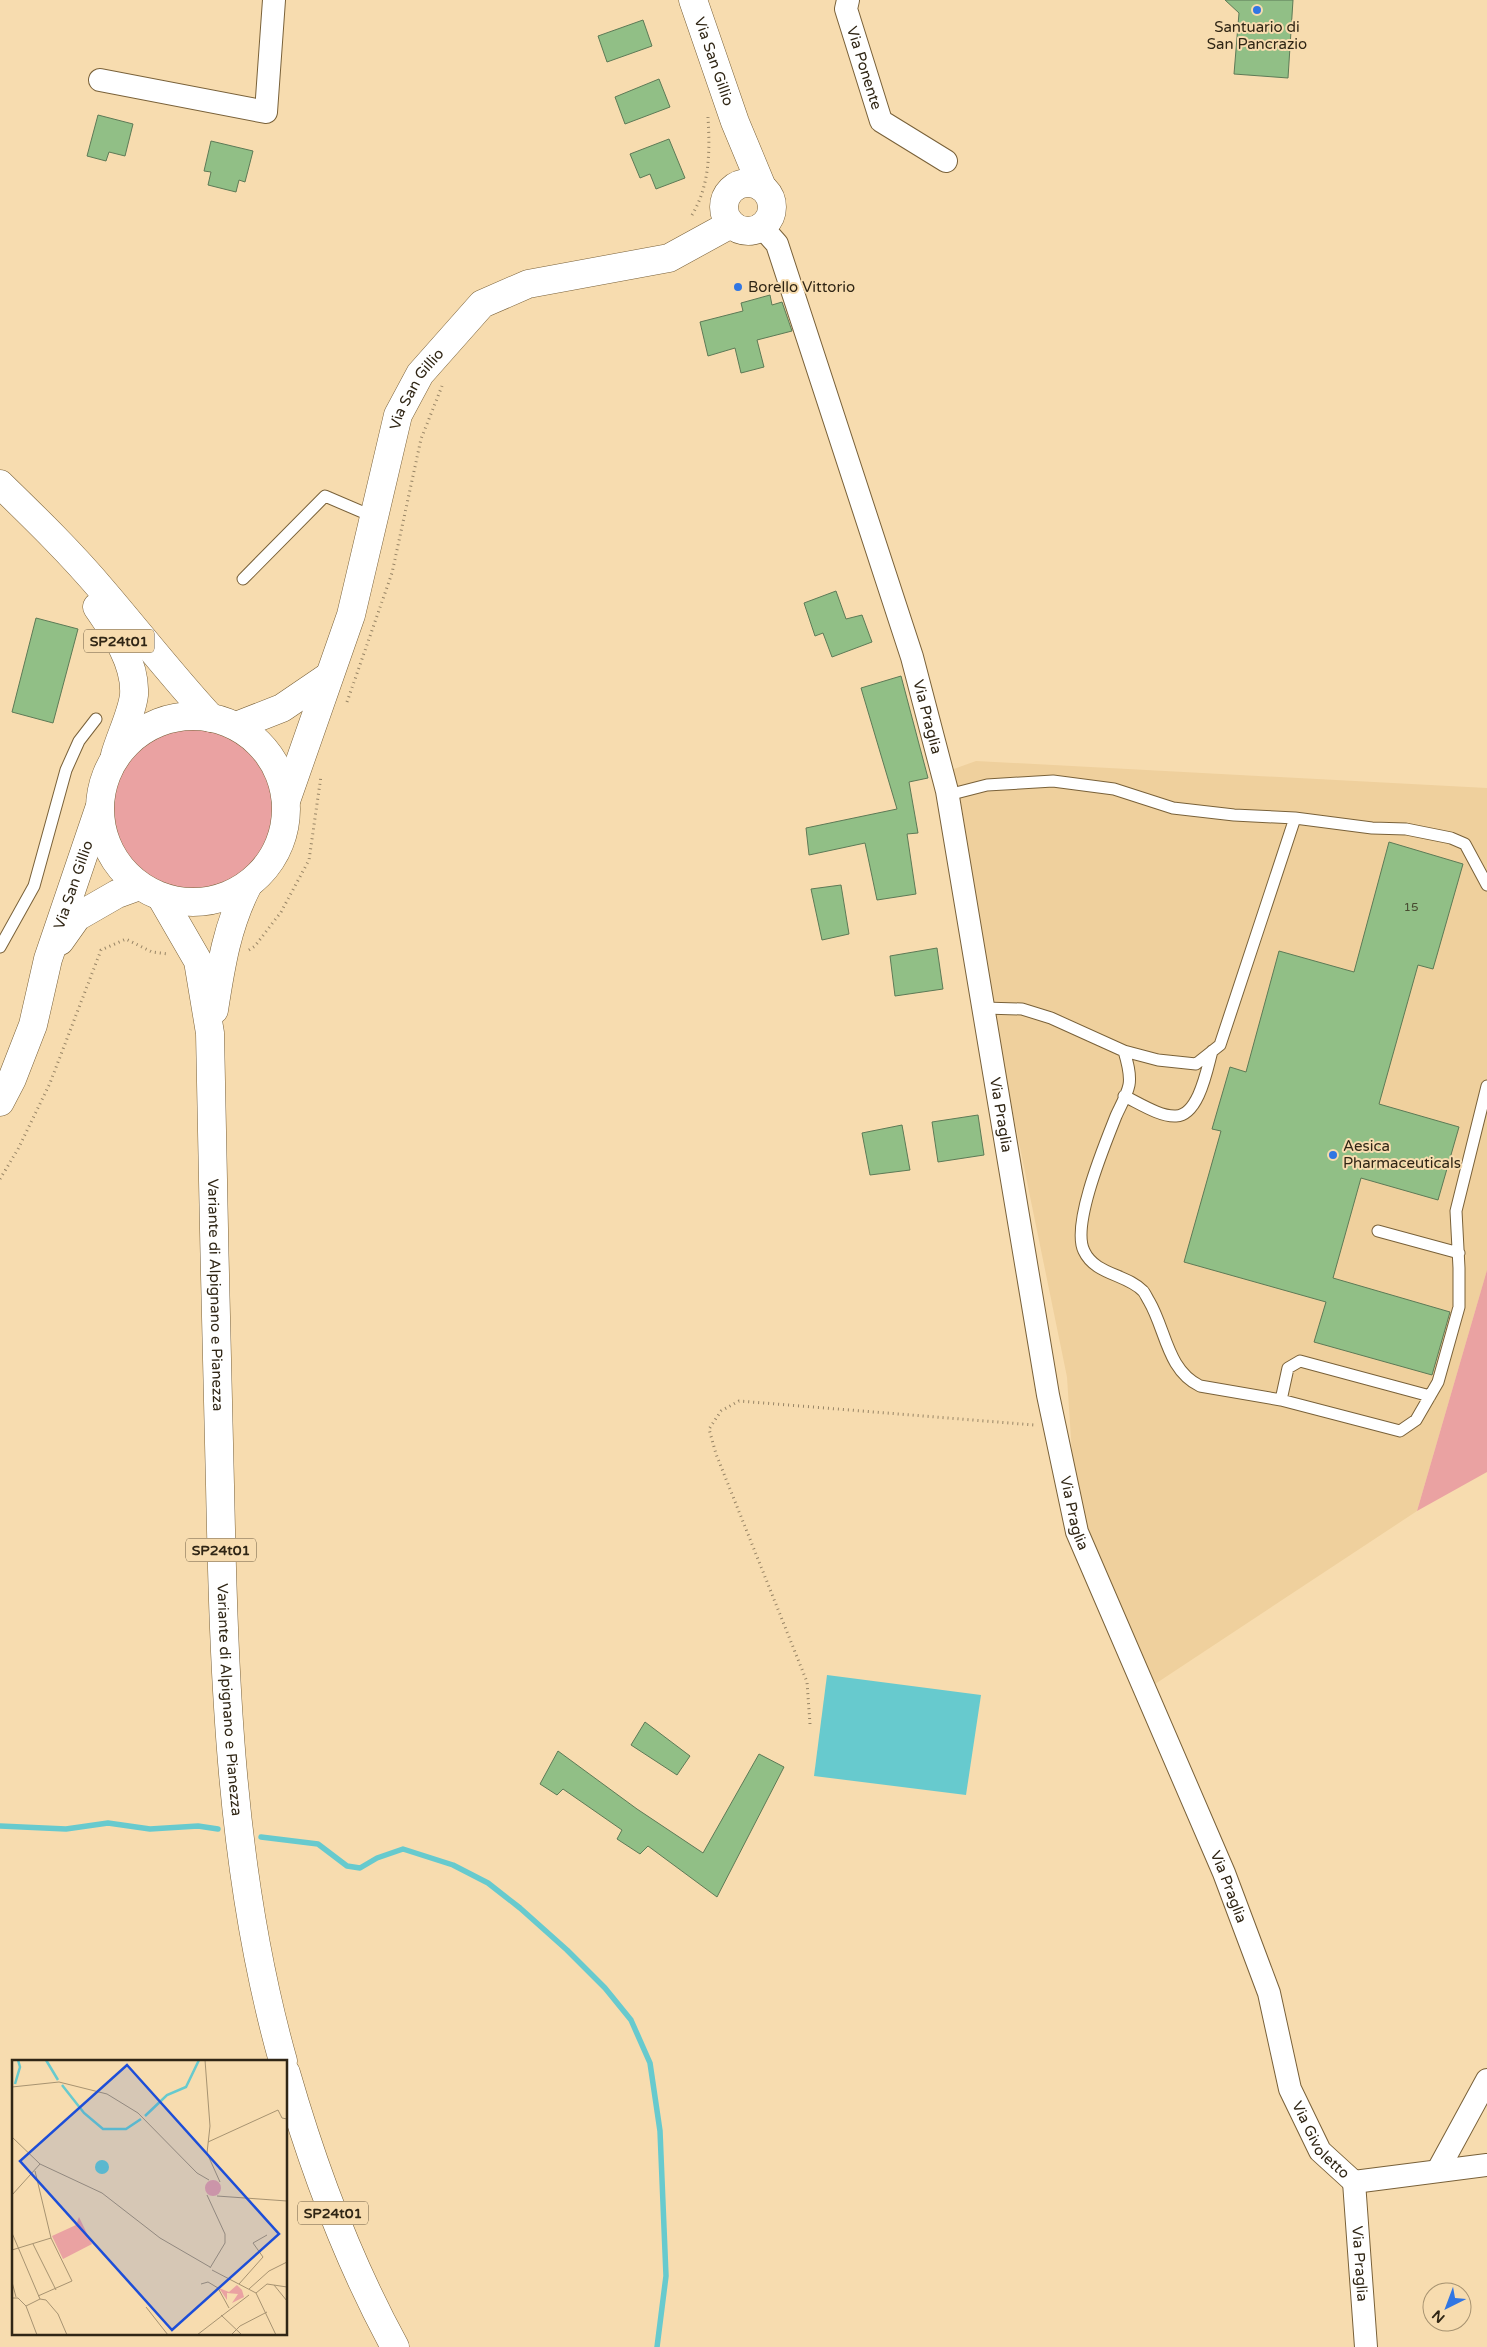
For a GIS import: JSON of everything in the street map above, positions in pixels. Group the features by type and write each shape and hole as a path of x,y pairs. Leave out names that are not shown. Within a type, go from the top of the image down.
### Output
{"main road":[{"name":"Via San Gillio","path":"693,0 735,122 762,187 768,192 773,207 768,222 762,227"},
{"name":"Via San Gillio","path":"286,801 351,615 398,415 420,374 482,304 528,284 669,258 729,207 735,122"},
{"path":"762,187 749,183 736,186 729,207 748,232 762,227"},
{"name":"Variante di Alpignano e Pianezza","path":"0,484 51,534 224,722 261,745 278,771 286,801 284,833 278,850 268,866 248,885 219,900 193,903 150,892"},
{"name":"Variante di Alpignano e Pianezza","path":"51,534 113,630 132,671 134,696 112,762 102,785 99,809 104,839 118,865 150,892 198,961 210,1033 221,1558 227,1706 237,1818 247,1899 260,1970 283,2060"},
{"path":"224,722 282,708 329,676"},
{"name":"Variante di Alpignano e Pianezza","path":"112,762 130,739 155,724 182,716 224,722"},
{"name":"Via San Gillio","path":"0,1102 12,1079 32,1025 48,959 99,809"},
{"name":"Variante di Alpignano e Pianezza","path":"210,1033 223,951 235,911 248,885"},
{"name":"Via San Gillio","path":"48,959 76,917 117,894 150,892"},
{"name":"SP24t01","path":"288,2079 323,2188 355,2264 395,2347"}],"street":[{"path":"100,80 266,112 274,0"},
{"name":"Via Ponente","path":"848,0 846,9 881,121 946,161"},
{"name":"Via Praglia","path":"762,227 777,244 912,656 948,796 1055,1427 1077,1532 1224,1873 1269,1993"},
{"name":"Via Givoletto","path":"1269,1993 1290,2089 1320,2151 1354,2182 1438,2170 1487,2166"},
{"path":"1438,2170 1487,2080"},
{"name":"Via Praglia","path":"1354,2182 1366,2347"}],"lane":[{"path":"243,579 324,496 374,516"},
{"path":"0,947 34,886 66,770 79,741 96,720"},
{"path":"948,796 987,785 1053,781 1114,789 1173,808 1234,815 1295,818 1372,828 1406,830 1451,838 1465,844 1487,885"},
{"path":"984,1008 1022,1008 1051,1018 1124,1051 1158,1060 1196,1064 1220,1045 1295,818"},
{"path":"1124,1051 1128,1067 1129,1085 1105,1143 1085,1204 1080,1233 1084,1252 1100,1269 1143,1291 1154,1310 1176,1368 1187,1380 1200,1386 1281,1400 1400,1431 1416,1420 1438,1382 1459,1307 1456,1211 1487,1086"},
{"path":"1124,1096 1160,1112 1176,1116 1189,1110 1201,1091 1212,1051"},
{"path":"1378,1231 1458,1253"},
{"path":"1281,1400 1288,1368 1300,1361 1387,1386 1430,1396"}],"path":[{"path":"692,215 700,203 705,183 710,149 708,114"},
{"path":"344,711 392,573 421,439 445,378"},
{"path":"248,951 255,946 281,912 309,860 321,772"},
{"path":"0,1179 18,1149 50,1083 101,950 126,939 152,952 175,954"},
{"path":"810,1724 807,1682 716,1454 709,1429 721,1411 739,1401 1055,1427"}],"shaded area":[{"path":"199,728 215,731 230,737 250,752 268,779 273,795 273,827 268,843 250,870 230,885 215,891 183,894 167,891 152,885 127,864 117,850 111,835 108,803 111,787 117,772 138,747 152,737 167,731"},
{"path":"976,761 1487,788 1487,1270 1417,1511 1146,1690 1077,1532 1067,1377 947,791 951,770"},
{"path":"1487,1270 1487,1472 1417,1511"}],"water":[{"path":"827,1675 981,1695 966,1795 814,1776"}],"building":[{"path":"1225,0 1293,0 1288,78 1234,74 1239,13"},
{"path":"643,20 652,46 607,62 598,36"},
{"path":"659,79 670,107 625,124 615,97"},
{"path":"98,115 133,124 125,156 109,152 106,161 87,156"},
{"path":"669,139 685,178 656,189 650,174 640,178 630,154"},
{"path":"211,141 253,151 245,182 239,180 236,192 208,185 211,172 204,171"},
{"path":"770,295 772,305 782,302 792,331 757,340 764,367 741,373 735,348 708,356 700,322 743,311 741,303"},
{"path":"836,591 846,619 862,615 872,642 832,657 823,633 815,636 804,603"},
{"path":"36,618 78,629 53,723 12,712"},
{"path":"901,676 928,778 909,782 918,833 907,834 916,894 877,900 865,843 809,855 806,828 897,809 861,688"},
{"name":"Aesica Pharmaceuticals","path":"1389,842 1463,864 1433,969 1418,965 1379,1104 1459,1127 1438,1200 1361,1178 1333,1278 1450,1312 1432,1375 1314,1342 1326,1302 1184,1262 1221,1131 1212,1129 1230,1067 1246,1072 1279,951 1354,972"},
{"path":"841,885 849,934 822,940 811,889"},
{"path":"937,948 943,989 895,996 890,956"},
{"path":"978,1115 984,1155 938,1162 932,1122"},
{"path":"902,1125 910,1170 870,1175 862,1133"},
{"path":"645,1722 690,1756 677,1775 631,1745"},
{"path":"558,1751 637,1809 703,1853 759,1754 784,1767 717,1897 648,1846 640,1854 617,1839 622,1830 563,1789 557,1795 540,1784"}],"waterway":[{"path":"0,1826 66,1829 108,1823 150,1829 198,1826 218,1829"},
{"path":"261,1837 318,1844 347,1866 360,1868 377,1858 403,1849 453,1865 488,1883 520,1908 567,1950 605,1988 631,2020 650,2063 660,2131 666,2276 657,2347"}],"place":[{"name":"Santuario di San Pancrazio","path":"1257,10"},
{"name":"Borello Vittorio","path":"738,287"},
{"name":"Aesica Pharmaceuticals","path":"1333,1155"}]}
